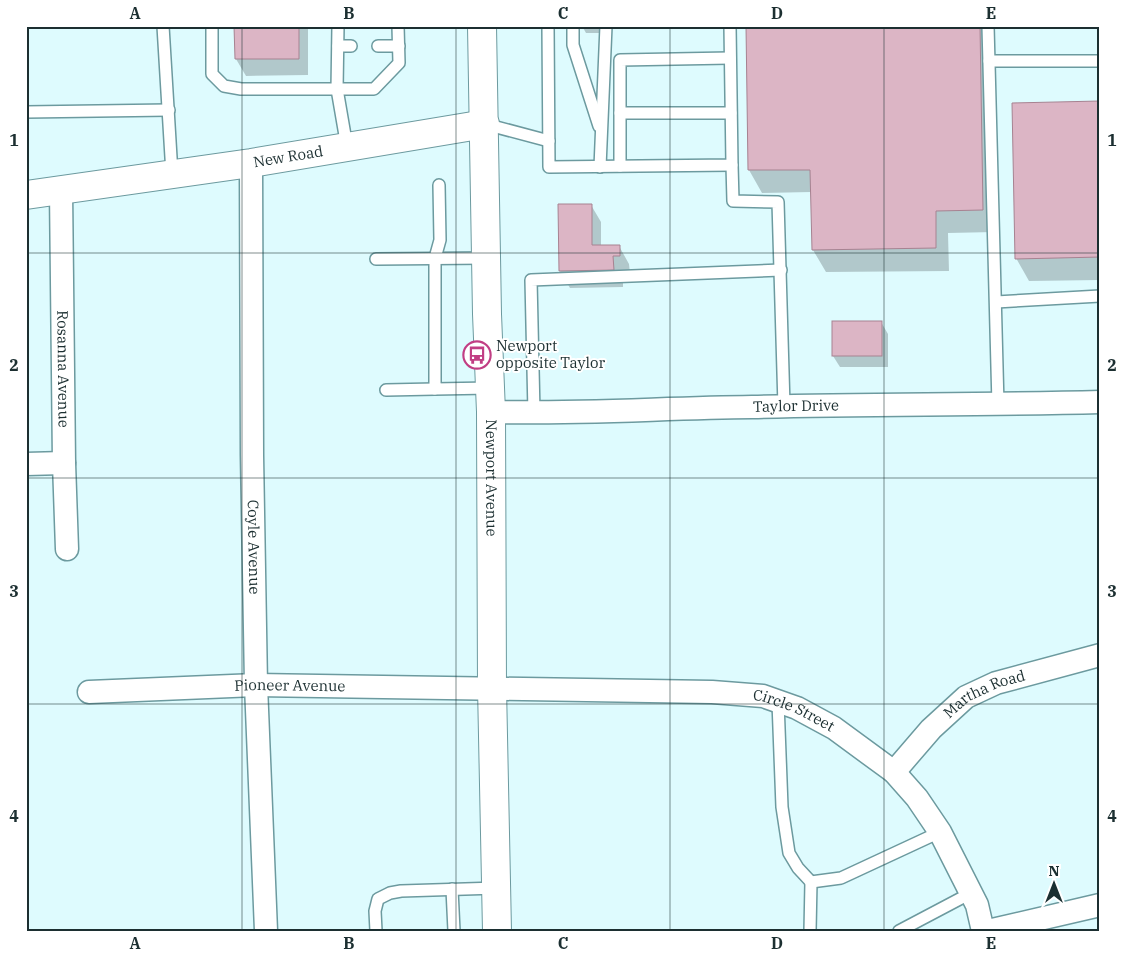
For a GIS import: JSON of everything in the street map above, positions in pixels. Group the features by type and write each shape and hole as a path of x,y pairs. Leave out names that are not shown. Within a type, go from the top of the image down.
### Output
{"main road":[{"name":"Newport Avenue","path":"482,26 491,400 492,687 497,931"},
{"name":"New Road","path":"26,195 251,163 485,124"}],"street":[{"name":"Coyle Avenue","path":"251,163 252,446 256,684 266,931"},
{"name":"Rosanna Avenue","path":"61,190 64,463 67,549"},
{"name":"Taylor Drive","path":"491,400 534,413 784,406 998,405 1100,402"},
{"path":"26,464 64,463"},
{"name":"Martha Road","path":"894,772 931,730 966,697 996,683 1100,655"},
{"name":"Pioneer Avenue","path":"89,692 256,684 492,687"},
{"name":"Circle Street","path":"492,687 712,692 763,696 797,708 834,728 894,772 917,798 940,832 977,905 983,931"},
{"path":"988,931 1100,905"}],"lane":[{"path":"163,26 172,174"},
{"path":"212,26 212,74 224,86 241,89 374,89 399,64 398,26"},
{"path":"338,26 337,89 347,147"},
{"path":"548,26 549,167 732,165"},
{"path":"573,26 573,45 602,134"},
{"path":"600,166 606,26"},
{"path":"730,26 733,200 778,202 784,406"},
{"path":"988,26 998,405"},
{"path":"338,46 351,46"},
{"path":"378,46 399,46"},
{"path":"620,166 620,60 730,58"},
{"path":"989,61 1100,61"},
{"path":"26,112 169,110"},
{"path":"620,113 731,113"},
{"name":"New Road","path":"485,124 549,141"},
{"path":"435,389 435,258 440,240 439,185"},
{"path":"376,259 487,258"},
{"path":"534,413 531,280 781,270"},
{"path":"996,302 1100,296"},
{"path":"386,390 435,389 491,400"},
{"path":"778,702 782,807 789,852 798,868 811,882 810,931"},
{"path":"811,882 841,878 940,832"},
{"path":"376,931 375,911 378,899 390,892 497,888"},
{"path":"452,889 454,931"},
{"path":"899,931 971,893"}],"building":[{"path":"234,26 299,26 299,59 235,59"},
{"path":"746,26 980,26 983,210 936,211 936,248 812,250 810,170 748,170"},
{"path":"1100,101 1100,257 1015,259 1012,103"},
{"path":"558,204 592,204 592,245 620,245 620,256 613,256 614,270 559,271"},
{"path":"832,321 882,321 882,356 832,356"}],"place":[{"name":"Newport opposite Taylor","path":"477,355"}]}
